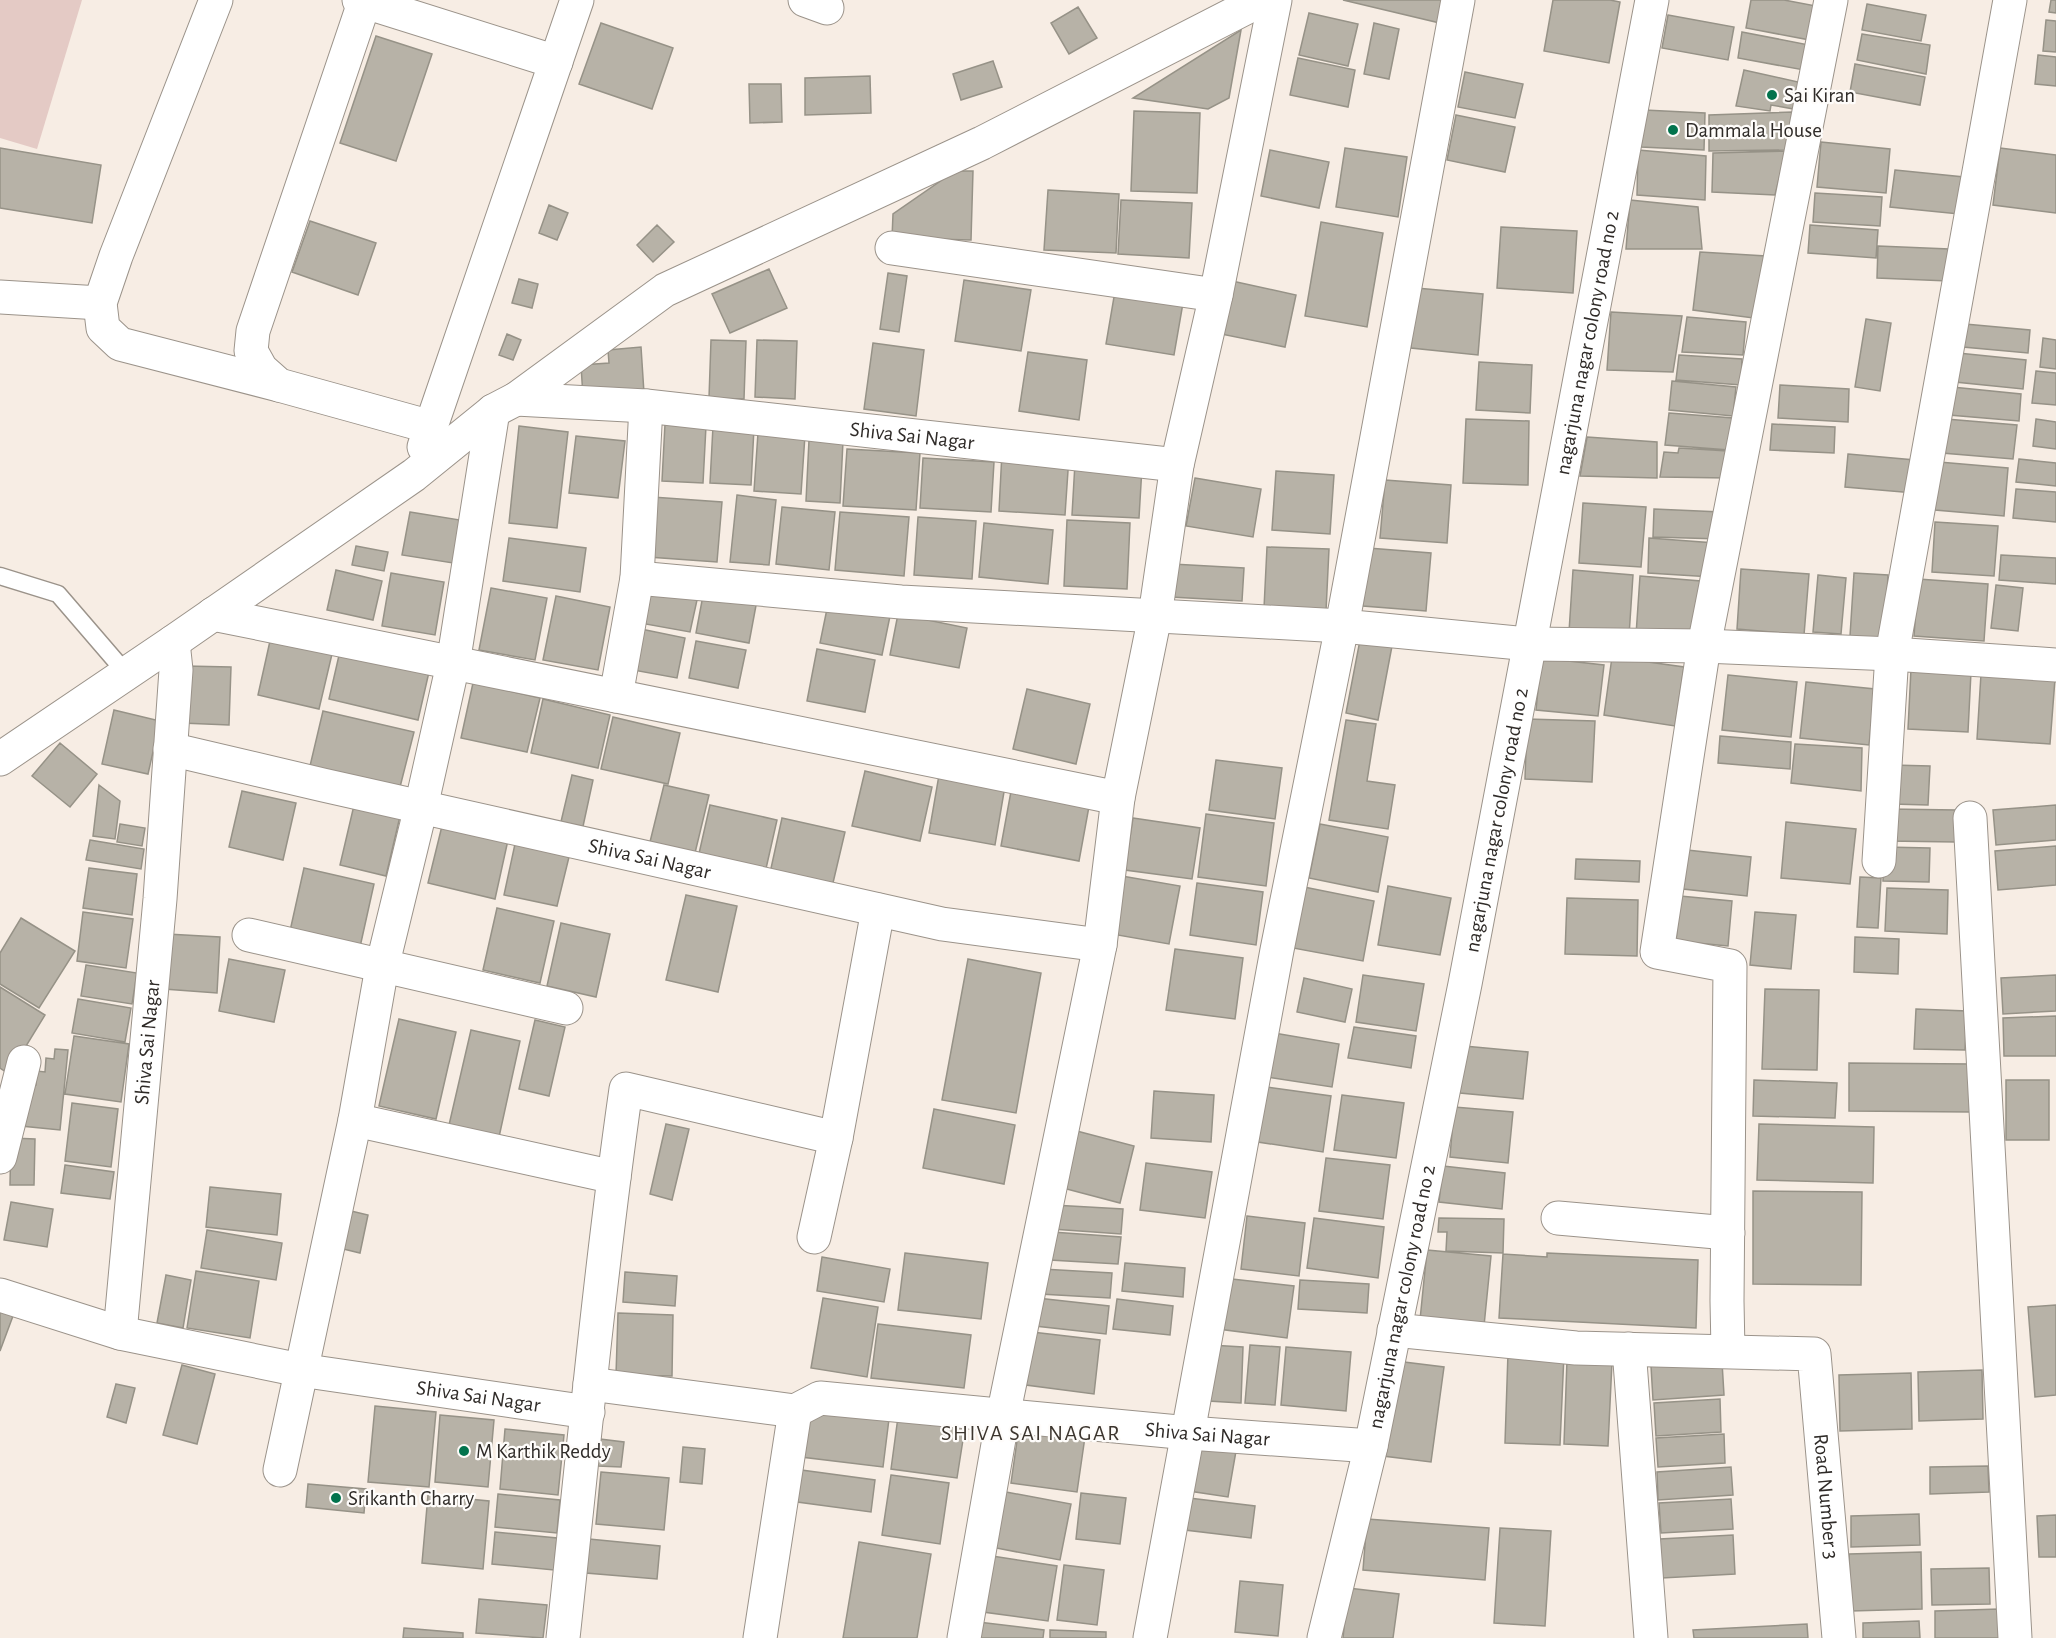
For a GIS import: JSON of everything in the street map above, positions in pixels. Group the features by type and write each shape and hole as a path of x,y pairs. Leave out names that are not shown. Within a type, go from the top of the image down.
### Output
{"street":[{"path":"216,0 116,256 100,303 103,328 120,344 431,427"},
{"path":"414,475 577,0"},
{"path":"0,759 414,475 504,405 665,290 982,143 1262,0"},
{"path":"964,1638 1003,1416 1100,945 1118,798 1155,616 1177,465 1216,295 1275,0"},
{"path":"1150,1638 1276,950 1342,626 1458,0"},
{"name":"nagarjuna nagar colony road no 2","path":"1324,1638 1371,1446 1463,995 1652,0"},
{"path":"1394,1330 1576,1348 1728,1351 1730,966 1657,952 1704,646 1831,0"},
{"path":"1879,861 1893,654 2010,0"},
{"path":"279,386 261,369 251,351 253,331 363,1 556,62"},
{"path":"892,248 1216,295"},
{"path":"0,297 100,303"},
{"path":"280,1470 355,1120 382,967 453,664 504,405"},
{"name":"Shiva Sai Nagar","path":"504,405 646,406 1177,465"},
{"path":"616,696 637,578 646,406"},
{"path":"637,578 901,602 1342,626 1529,644 1704,646 1893,654 2056,665"},
{"path":"213,614 1118,798"},
{"name":"Shiva Sai Nagar","path":"120,1333 160,899 176,670 173,642"},
{"name":"Shiva Sai Nagar","path":"170,749 942,924 1100,945"},
{"path":"1970,818 2015,1638"},
{"path":"814,1237 836,1138 878,910"},
{"path":"249,935 567,1008"},
{"path":"0,1158 24,1062"},
{"path":"563,1638 614,1177 626,1089 836,1138"},
{"path":"355,1120 614,1177"},
{"path":"1558,1218 1728,1233"},
{"name":"Shiva Sai Nagar","path":"0,1295 120,1333 300,1370 589,1398 795,1411 820,1398 1189,1433 1371,1446"},
{"path":"1629,1349 1651,1638"},
{"name":"Road Number 3","path":"1728,1351 1814,1354 1839,1638"},
{"path":"760,1638 795,1411"}],"lane":[{"path":"0,576 58,594 126,673"}],"shaded area":[{"path":"0,0 82,0 37,149 0,138"}],"building":[{"path":"1343,0 1449,0 1444,24"},
{"path":"1553,0 1620,2 1609,63 1544,51"},
{"path":"1751,0 1784,0 1816,6 1810,40 1746,28"},
{"path":"2051,0 2056,0 2056,13 2049,12"},
{"path":"1867,4 1926,15 1921,41 1862,30"},
{"path":"1078,7 1097,38 1069,54 1051,23"},
{"path":"1309,13 1358,24 1348,66 1299,55"},
{"path":"1668,15 1734,27 1728,60 1662,48"},
{"path":"2046,20 2056,21 2056,52 2043,51"},
{"path":"601,23 673,48 652,109 579,84"},
{"path":"1374,23 1399,29 1389,79 1364,74"},
{"path":"1241,30 1229,98 1208,109 1133,98"},
{"path":"1742,32 1809,45 1804,70 1738,58"},
{"path":"1862,34 1930,45 1926,74 1857,60"},
{"path":"376,36 432,54 396,161 340,143"},
{"path":"2038,55 2056,57 2056,86 2035,84"},
{"path":"1298,58 1355,70 1348,107 1290,95"},
{"path":"993,61 1002,87 961,100 953,74"},
{"path":"1855,64 1925,77 1920,105 1850,92"},
{"name":"Sai Kiran","path":"1744,70 1807,84 1805,111 1771,105 1770,111 1736,106"},
{"path":"1465,72 1523,84 1515,118 1458,107"},
{"path":"870,76 871,113 805,115 805,78"},
{"path":"749,84 781,84 782,122 750,123"},
{"name":"Dammala House","path":"1644,110 1705,113 1704,150 1641,147"},
{"path":"1134,111 1200,113 1197,193 1131,191"},
{"path":"1792,112 1789,150 1709,151 1709,115"},
{"path":"1456,115 1515,127 1505,172 1447,160"},
{"path":"1821,142 1890,149 1886,193 1817,187"},
{"path":"0,148 101,165 92,223 0,208"},
{"path":"1345,148 1407,157 1398,217 1336,207"},
{"path":"2000,148 2056,155 2056,213 1993,205"},
{"path":"1270,150 1329,162 1319,208 1261,196"},
{"path":"1638,150 1706,156 1705,200 1637,195"},
{"path":"1786,151 1775,195 1712,192 1713,153"},
{"path":"1895,170 1964,177 1959,214 1890,207"},
{"path":"955,171 973,171 971,240 892,238 893,214"},
{"path":"1048,190 1119,194 1116,253 1044,250"},
{"path":"1815,193 1882,197 1880,226 1813,222"},
{"path":"1121,200 1192,203 1189,258 1118,254"},
{"path":"1630,200 1698,207 1702,249 1626,249"},
{"path":"549,205 568,213 557,240 539,233"},
{"path":"310,221 376,243 358,295 292,272"},
{"path":"1321,222 1383,233 1367,327 1305,316"},
{"path":"657,225 674,242 653,262 637,245"},
{"path":"1810,225 1878,230 1876,258 1808,253"},
{"path":"1501,227 1577,231 1573,293 1497,288"},
{"path":"1878,246 1949,249 1948,281 1877,278"},
{"path":"1700,252 1766,256 1761,319 1693,310"},
{"path":"769,269 787,308 730,333 712,294"},
{"path":"888,273 907,276 899,332 880,329"},
{"path":"519,279 538,284 532,308 512,303"},
{"path":"964,280 1031,290 1021,351 955,341"},
{"path":"1232,281 1296,295 1285,347 1221,334"},
{"path":"1416,288 1483,294 1478,355 1411,348"},
{"path":"1115,291 1183,303 1174,355 1106,344"},
{"path":"1611,312 1682,316 1673,372 1607,370"},
{"path":"1687,317 1746,322 1743,355 1682,352"},
{"path":"1866,319 1891,323 1880,391 1855,387"},
{"path":"1965,324 2030,330 2028,353 1963,347"},
{"path":"507,334 521,340 513,360 499,355"},
{"path":"2043,338 2056,340 2056,369 2040,367"},
{"path":"711,340 746,341 744,399 709,398"},
{"path":"757,340 797,341 795,399 755,397"},
{"path":"873,343 924,350 916,416 864,409"},
{"path":"641,347 644,393 583,397 581,365 609,363 608,350"},
{"path":"1028,352 1087,360 1079,420 1019,411"},
{"path":"1958,353 2026,360 2023,389 1955,382"},
{"path":"1679,355 1742,359 1741,385 1676,380"},
{"path":"1479,362 1532,365 1530,413 1476,410"},
{"path":"2036,371 2056,373 2056,405 2032,403"},
{"path":"1672,381 1736,387 1733,416 1669,410"},
{"path":"1780,385 1849,389 1848,422 1778,418"},
{"path":"1952,387 2021,394 2019,421 1949,415"},
{"path":"1669,413 1733,418 1729,450 1665,445"},
{"path":"1466,419 1529,421 1528,485 1463,483"},
{"path":"1946,419 2017,425 2013,459 1942,453"},
{"path":"2036,419 2056,422 2056,449 2033,446"},
{"path":"665,424 706,426 703,483 662,481"},
{"path":"1772,424 1835,427 1834,453 1770,450"},
{"path":"519,426 568,432 557,528 509,523"},
{"path":"713,426 754,428 751,485 710,483"},
{"path":"758,433 805,435 801,494 754,491"},
{"path":"576,436 625,441 618,498 569,493"},
{"path":"1587,437 1657,442 1657,478 1580,476"},
{"path":"809,440 843,441 840,503 806,501"},
{"path":"1679,448 1728,451 1728,478 1660,477 1664,452 1678,453"},
{"path":"847,449 920,453 916,510 843,506"},
{"path":"1002,452 1069,456 1065,515 999,511"},
{"path":"1848,454 1915,460 1914,493 1845,487"},
{"path":"923,458 994,462 991,512 920,508"},
{"path":"2019,459 2056,463 2056,486 2016,482"},
{"path":"1939,462 2008,468 2004,516 1935,510"},
{"path":"1075,463 1142,467 1139,518 1072,515"},
{"path":"1276,471 1334,475 1330,534 1272,530"},
{"path":"1195,478 1261,489 1253,537 1186,526"},
{"path":"1385,480 1451,485 1447,543 1380,538"},
{"path":"2016,489 2056,492 2056,522 2013,518"},
{"path":"737,495 776,500 769,565 730,562"},
{"path":"652,497 722,502 717,562 648,557"},
{"path":"1583,503 1646,507 1641,567 1579,563"},
{"path":"782,507 835,512 829,570 776,564"},
{"path":"1654,509 1721,512 1720,539 1653,537"},
{"path":"410,512 460,520 453,563 402,555"},
{"path":"840,512 909,517 904,576 835,570"},
{"path":"918,517 976,521 972,579 914,575"},
{"path":"1067,520 1130,523 1127,589 1064,586"},
{"path":"1935,522 1998,526 1994,576 1932,572"},
{"path":"984,523 1053,530 1048,584 979,577"},
{"path":"509,538 586,548 580,592 503,581"},
{"path":"1649,538 1715,543 1712,577 1648,573"},
{"path":"356,546 388,552 384,571 352,565"},
{"path":"1267,547 1329,549 1326,611 1264,608"},
{"path":"1368,548 1431,553 1426,611 1363,606"},
{"path":"2001,555 2056,558 2056,584 1999,580"},
{"path":"1172,564 1244,568 1242,601 1171,597"},
{"path":"1741,569 1809,574 1804,635 1737,629"},
{"path":"336,570 382,581 373,620 327,610"},
{"path":"1573,570 1633,575 1629,636 1569,632"},
{"path":"391,573 444,582 435,635 382,626"},
{"path":"1854,573 1888,575 1885,638 1850,636"},
{"path":"1818,575 1846,578 1841,634 1813,632"},
{"path":"1640,576 1701,581 1697,639 1636,635"},
{"path":"1918,579 1988,584 1984,641 1914,636"},
{"path":"1996,585 2023,588 2018,631 1991,628"},
{"path":"491,588 547,598 535,660 479,650"},
{"path":"647,589 697,600 690,632 640,623"},
{"path":"704,590 757,600 749,643 696,633"},
{"path":"556,596 610,607 598,670 543,660"},
{"path":"828,604 890,616 882,655 820,643"},
{"path":"898,614 967,628 959,668 890,655"},
{"path":"641,629 685,638 677,678 633,670"},
{"path":"1360,640 1392,646 1378,720 1346,713"},
{"path":"270,641 332,654 319,709 258,695"},
{"path":"696,641 746,650 738,688 689,678"},
{"path":"817,649 875,660 865,712 807,701"},
{"path":"340,651 429,672 418,720 329,699"},
{"path":"1612,657 1684,667 1675,726 1604,715"},
{"path":"1541,658 1604,665 1598,716 1536,710"},
{"path":"185,666 231,667 229,725 182,723"},
{"path":"1911,669 1971,672 1968,732 1908,729"},
{"path":"1981,674 2055,679 2050,744 1977,739"},
{"path":"1728,675 1797,682 1791,737 1722,730"},
{"path":"1806,682 1875,689 1869,745 1800,738"},
{"path":"473,683 540,698 527,752 461,738"},
{"path":"1027,689 1090,704 1076,764 1013,749"},
{"path":"543,699 610,715 598,768 531,753"},
{"path":"114,710 160,721 148,774 102,764"},
{"path":"323,711 414,732 400,787 310,766"},
{"path":"613,717 680,733 668,784 601,769"},
{"path":"1527,719 1595,721 1592,782 1525,779"},
{"path":"1346,720 1376,724 1367,781 1395,785 1388,829 1329,820"},
{"path":"1720,736 1791,742 1790,769 1718,763"},
{"path":"60,743 97,774 70,807 32,776"},
{"path":"1795,744 1862,748 1861,791 1791,783"},
{"path":"1216,760 1282,768 1275,819 1209,810"},
{"path":"1892,765 1930,766 1928,805 1892,804"},
{"path":"865,771 932,787 920,841 852,826"},
{"path":"572,775 593,780 582,831 560,826"},
{"path":"939,775 1005,786 995,845 929,833"},
{"path":"99,785 120,801 115,839 93,836"},
{"path":"664,785 709,795 694,857 649,846"},
{"path":"1012,786 1090,801 1079,861 1001,846"},
{"path":"242,791 296,803 283,860 229,847"},
{"path":"355,801 401,812 386,876 340,865"},
{"path":"710,805 777,820 765,873 698,858"},
{"path":"2056,805 2056,840 1996,845 1993,810"},
{"path":"1888,809 1957,810 1956,842 1887,841"},
{"path":"1206,814 1274,823 1266,886 1198,877"},
{"path":"782,818 845,832 832,887 770,873"},
{"path":"1133,818 1200,828 1192,879 1125,870"},
{"path":"1786,822 1856,829 1850,884 1781,878"},
{"path":"120,824 145,828 142,846 117,842"},
{"path":"1320,824 1388,837 1378,892 1309,878"},
{"path":"442,826 508,840 495,899 428,883"},
{"path":"90,840 144,849 141,869 86,860"},
{"path":"515,844 569,857 557,906 504,895"},
{"path":"2056,846 2056,885 1998,890 1995,851"},
{"path":"1884,847 1930,848 1929,882 1883,881"},
{"path":"1687,850 1751,857 1747,896 1683,889"},
{"path":"1576,859 1640,861 1639,882 1575,879"},
{"path":"89,868 137,874 132,915 83,908"},
{"path":"304,868 374,884 360,947 290,931"},
{"path":"1116,875 1180,886 1169,944 1106,933"},
{"path":"1860,877 1881,878 1878,928 1857,927"},
{"path":"1197,883 1263,892 1256,945 1190,935"},
{"path":"1388,886 1451,898 1440,955 1378,945"},
{"path":"1304,887 1374,901 1363,961 1293,948"},
{"path":"1887,888 1948,890 1947,934 1885,931"},
{"path":"686,895 737,906 718,992 666,980"},
{"path":"1680,896 1732,901 1728,946 1676,941"},
{"path":"1567,898 1638,900 1637,956 1565,954"},
{"path":"497,908 554,921 540,983 483,970"},
{"path":"83,912 133,919 126,968 77,961"},
{"path":"1755,912 1796,915 1791,969 1750,965"},
{"path":"21,918 75,951 39,1008 0,984 0,953"},
{"path":"561,923 610,934 596,997 547,986"},
{"path":"167,934 220,937 217,993 164,989"},
{"path":"1855,937 1899,939 1898,974 1854,972"},
{"path":"1175,949 1243,958 1235,1019 1166,1010"},
{"path":"229,959 285,970 274,1022 219,1011"},
{"path":"968,959 1041,973 1016,1113 942,1100"},
{"path":"86,965 137,973 132,1004 81,996"},
{"path":"1363,975 1424,984 1416,1031 1356,1022"},
{"path":"2056,975 2056,1011 2003,1014 2001,978"},
{"path":"1304,978 1352,989 1345,1022 1297,1012"},
{"path":"0,987 45,1015 9,1074 0,1068"},
{"path":"1765,989 1819,990 1817,1070 1762,1069"},
{"path":"78,999 131,1008 125,1042 72,1033"},
{"path":"1916,1009 1967,1011 1965,1050 1914,1049"},
{"path":"2056,1016 2056,1056 2004,1056 2003,1018"},
{"path":"399,1019 456,1032 436,1119 379,1106"},
{"path":"535,1020 565,1027 549,1096 519,1089"},
{"path":"1354,1027 1416,1036 1411,1068 1348,1058"},
{"path":"471,1030 520,1041 499,1137 449,1125"},
{"path":"1274,1033 1339,1044 1332,1087 1267,1077"},
{"path":"74,1036 129,1044 121,1102 65,1094"},
{"path":"1464,1046 1528,1052 1523,1099 1460,1093"},
{"path":"55,1049 68,1050 60,1130 21,1126 25,1084 36,1085 37,1071 45,1072 46,1058 54,1059"},
{"path":"1849,1063 1972,1064 1971,1112 1849,1111"},
{"path":"1754,1080 1837,1083 1835,1118 1753,1116"},
{"path":"2006,1080 2049,1080 2049,1140 2006,1140"},
{"path":"1267,1087 1331,1096 1323,1152 1258,1142"},
{"path":"1154,1091 1214,1095 1211,1142 1151,1138"},
{"path":"1342,1095 1404,1103 1396,1158 1334,1150"},
{"path":"72,1103 118,1109 111,1167 65,1161"},
{"path":"1454,1107 1513,1112 1508,1163 1450,1157"},
{"path":"934,1109 1015,1125 1004,1184 923,1168"},
{"path":"666,1124 689,1129 672,1200 650,1194"},
{"path":"1759,1124 1874,1127 1873,1183 1757,1180"},
{"path":"1073,1130 1134,1146 1120,1203 1059,1187"},
{"path":"11,1138 35,1139 34,1185 10,1185"},
{"path":"1326,1158 1390,1165 1383,1219 1319,1211"},
{"path":"1146,1163 1212,1172 1205,1218 1140,1210"},
{"path":"65,1165 114,1172 110,1199 61,1193"},
{"path":"1443,1166 1505,1173 1502,1209 1439,1202"},
{"path":"210,1187 281,1194 277,1235 206,1227"},
{"path":"1753,1191 1862,1192 1861,1285 1753,1284"},
{"path":"11,1202 53,1209 47,1247 4,1240"},
{"path":"1053,1205 1123,1209 1121,1234 1052,1229"},
{"path":"347,1210 368,1215 360,1253 339,1248"},
{"path":"1247,1216 1305,1223 1299,1276 1241,1269"},
{"path":"1314,1218 1384,1227 1378,1278 1307,1268"},
{"path":"1439,1218 1504,1219 1503,1253 1446,1251 1447,1232 1438,1232"},
{"path":"207,1230 282,1243 276,1280 201,1268"},
{"path":"1052,1232 1121,1237 1118,1264 1050,1260"},
{"path":"1427,1250 1491,1256 1484,1326 1420,1320"},
{"path":"905,1253 988,1263 981,1319 898,1310"},
{"path":"1547,1253 1698,1260 1696,1328 1499,1318 1503,1254 1547,1257"},
{"path":"822,1257 890,1269 884,1302 817,1291"},
{"path":"1125,1263 1185,1268 1183,1297 1122,1291"},
{"path":"1042,1269 1112,1273 1110,1298 1040,1294"},
{"path":"196,1271 259,1281 250,1338 187,1328"},
{"path":"625,1272 677,1276 675,1306 623,1302"},
{"path":"166,1275 191,1280 183,1328 157,1323"},
{"path":"1223,1278 1294,1286 1287,1338 1218,1329"},
{"path":"1300,1280 1369,1284 1367,1313 1298,1309"},
{"path":"823,1298 878,1307 867,1377 811,1368"},
{"path":"1037,1298 1109,1306 1106,1334 1035,1326"},
{"path":"1117,1299 1173,1306 1170,1335 1113,1329"},
{"path":"2056,1305 2056,1395 2035,1397 2028,1307"},
{"path":"0,1311 13,1316 0,1351"},
{"path":"618,1313 673,1315 672,1376 616,1375"},
{"path":"878,1324 971,1335 964,1388 871,1378"},
{"path":"1032,1332 1100,1340 1094,1394 1026,1385"},
{"path":"1210,1345 1243,1347 1241,1403 1208,1401"},
{"path":"1250,1345 1280,1347 1275,1405 1245,1403"},
{"path":"1286,1347 1351,1352 1346,1411 1281,1405"},
{"path":"1508,1353 1564,1354 1560,1445 1505,1443"},
{"path":"1567,1360 1612,1362 1608,1446 1564,1444"},
{"path":"1396,1361 1444,1367 1431,1462 1383,1456"},
{"path":"1722,1362 1724,1395 1653,1400 1651,1366"},
{"path":"182,1365 215,1374 197,1444 163,1435"},
{"path":"1982,1370 1983,1419 1919,1421 1918,1372"},
{"path":"1911,1373 1912,1429 1840,1431 1839,1375"},
{"path":"116,1384 135,1388 126,1423 107,1417"},
{"path":"1720,1399 1721,1432 1656,1436 1654,1403"},
{"path":"375,1406 436,1412 429,1487 368,1482"},
{"path":"807,1410 889,1419 883,1467 801,1457"},
{"name":"M Karthik Reddy","path":"440,1415 494,1420 488,1487 435,1482"},
{"path":"898,1417 965,1427 957,1478 891,1469"},
{"path":"1020,1420 1086,1430 1077,1492 1011,1483"},
{"path":"505,1429 564,1435 558,1495 500,1489"},
{"path":"1724,1434 1725,1463 1658,1467 1656,1438"},
{"path":"600,1439 624,1442 621,1467 598,1466"},
{"path":"1197,1445 1236,1451 1228,1497 1189,1491"},
{"path":"683,1447 705,1449 702,1484 680,1482"},
{"path":"1988,1466 1989,1492 1930,1494 1930,1467"},
{"path":"1731,1467 1733,1495 1658,1500 1657,1472"},
{"path":"794,1469 875,1480 871,1512 790,1501"},
{"path":"601,1472 669,1478 664,1530 596,1524"},
{"path":"891,1475 949,1483 940,1544 882,1535"},
{"name":"Srikanth Charry","path":"308,1484 366,1489 364,1513 306,1507"},
{"path":"1006,1492 1071,1504 1060,1560 996,1548"},
{"path":"1081,1493 1126,1498 1120,1544 1076,1539"},
{"path":"498,1494 560,1500 557,1533 495,1527"},
{"path":"428,1495 489,1501 483,1569 422,1563"},
{"path":"1189,1498 1255,1506 1251,1538 1185,1530"},
{"path":"1731,1499 1733,1529 1661,1533 1659,1503"},
{"path":"1919,1514 1920,1545 1851,1547 1851,1516"},
{"path":"2056,1515 2056,1557 2039,1557 2037,1516"},
{"path":"1367,1519 1489,1528 1485,1580 1363,1570"},
{"path":"1500,1528 1551,1531 1545,1626 1494,1623"},
{"path":"495,1532 557,1538 554,1570 492,1564"},
{"path":"1733,1535 1735,1574 1662,1578 1660,1539"},
{"path":"589,1539 660,1546 657,1579 586,1573"},
{"path":"859,1542 931,1554 917,1638 843,1638"},
{"path":"1921,1552 1922,1609 1851,1611 1849,1554"},
{"path":"992,1556 1057,1566 1048,1621 983,1612"},
{"path":"1064,1565 1104,1570 1097,1625 1057,1620"},
{"path":"1989,1568 1990,1604 1932,1605 1931,1569"},
{"path":"1240,1581 1283,1585 1278,1636 1235,1632"},
{"path":"1348,1588 1399,1594 1393,1638 1343,1638"},
{"path":"479,1599 547,1605 543,1638 476,1633"},
{"path":"1999,1609 2000,1638 1935,1638 1935,1611"},
{"path":"1919,1621 1920,1638 1863,1638 1863,1623"},
{"path":"978,1622 1044,1630 1043,1638 976,1638"},
{"path":"1807,1624 1808,1638 1694,1638 1693,1630"},
{"path":"404,1628 463,1633 463,1638 403,1638"},
{"path":"1050,1630 1106,1632 1106,1638 1050,1638"}],"place":[{"name":"Sai Kiran","path":"1772,95"},
{"name":"Dammala House","path":"1673,130"},
{"name":"M Karthik Reddy","path":"464,1451"},
{"name":"Srikanth Charry","path":"336,1498"}],"district":[{"name":"SHIVA SAI NAGAR","path":"1031,1432"}]}
